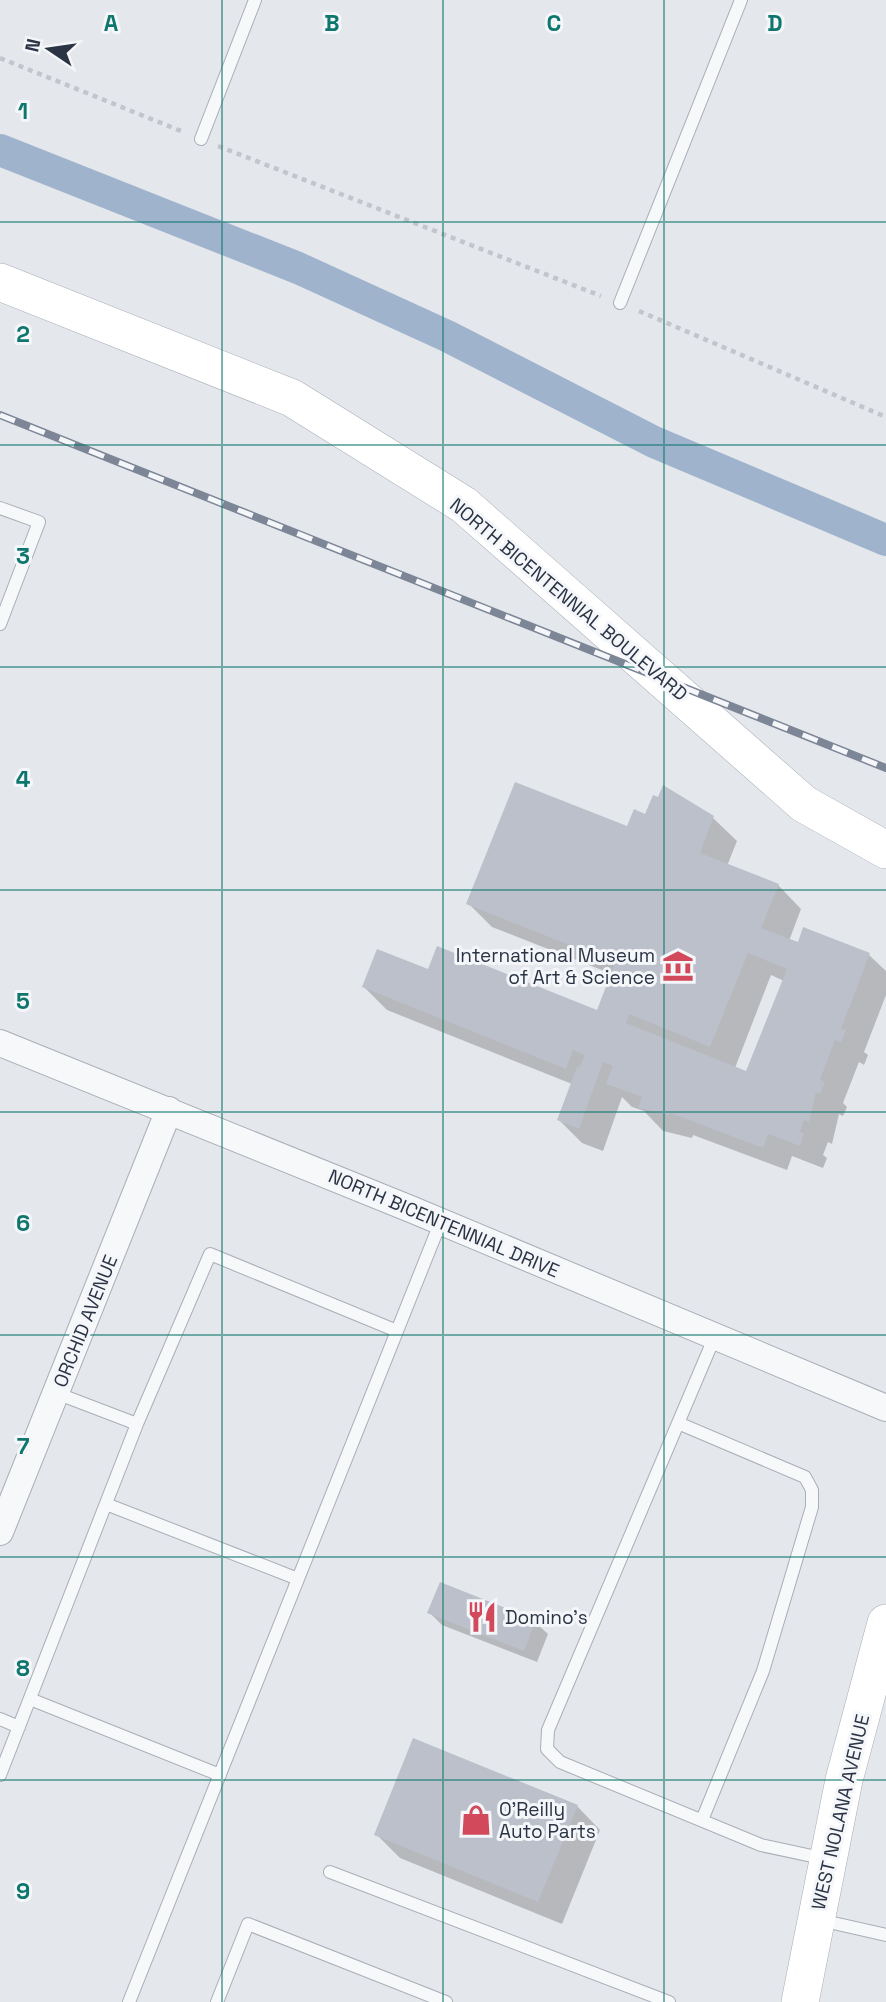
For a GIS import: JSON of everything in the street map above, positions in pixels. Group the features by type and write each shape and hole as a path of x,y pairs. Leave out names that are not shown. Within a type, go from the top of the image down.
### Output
{"main road":[{"name":"NORTH BICENTENNIAL BOULEVARD","path":"0,282 292,398 464,505 804,804 886,850"},
{"name":"WEST NOLANA AVENUE","path":"800,2002 844,1780 880,1672 886,1623"}],"street":[{"name":"NORTH BICENTENNIAL DRIVE","path":"0,1043 441,1222 886,1408"},
{"name":"ORCHID AVENUE","path":"0,1532 169,1110"}],"lane":[{"path":"201,139 255,0"},
{"path":"620,303 741,0"},
{"path":"0,508 39,522 0,624"},
{"path":"129,2002 441,1222"},
{"path":"0,1775 137,1424 210,1254 397,1331"},
{"path":"715,1336 548,1730 547,1749 560,1762 761,1845 828,1859"},
{"path":"56,1393 137,1424"},
{"path":"678,1423 805,1477 812,1490 812,1507 763,1671 702,1820"},
{"path":"106,1504 298,1579"},
{"path":"30,1699 220,1775"},
{"path":"0,1719 19,1727"},
{"path":"330,1871 669,2002"},
{"path":"816,1920 886,1935"},
{"path":"217,2002 248,1924 446,2002"}],"path":[{"path":"0,58 620,303 886,417"}],"building":[{"name":"International Museum of Art & Science","path":"515,782 627,826 634,809 645,814 653,795 658,797 663,785 714,816 700,853 779,884 761,928 798,942 803,927 870,953 841,1029 846,1030 841,1042 835,1040 820,1080 825,1082 820,1094 816,1092 809,1122 804,1120 800,1132 804,1133 800,1146 768,1134 763,1148 670,1113 669,1115 638,1108 642,1097 606,1084 613,1066 603,1062 579,1129 557,1120 577,1067 579,1068 585,1055 573,1050 566,1069 362,987 377,949 428,969 437,946 597,1010 615,963 466,904","holes":["748,953 787,969 746,1071 626,1023 629,1014 710,1047"]},
{"name":"Domino's","path":"440,1582 536,1620 524,1651 427,1613"},
{"name":"O'Reilly Auto Parts","path":"413,1738 578,1805 538,1902 374,1835"}],"waterway":[{"path":"0,150 298,268 447,336 654,442 886,540"}],"railway":[{"path":"0,415 886,768"}],"place":[{"name":"International Museum of Art & Science","path":"678,966"},
{"name":"Domino's","path":"482,1617"},
{"name":"O'Reilly Auto Parts","path":"476,1820"}]}
